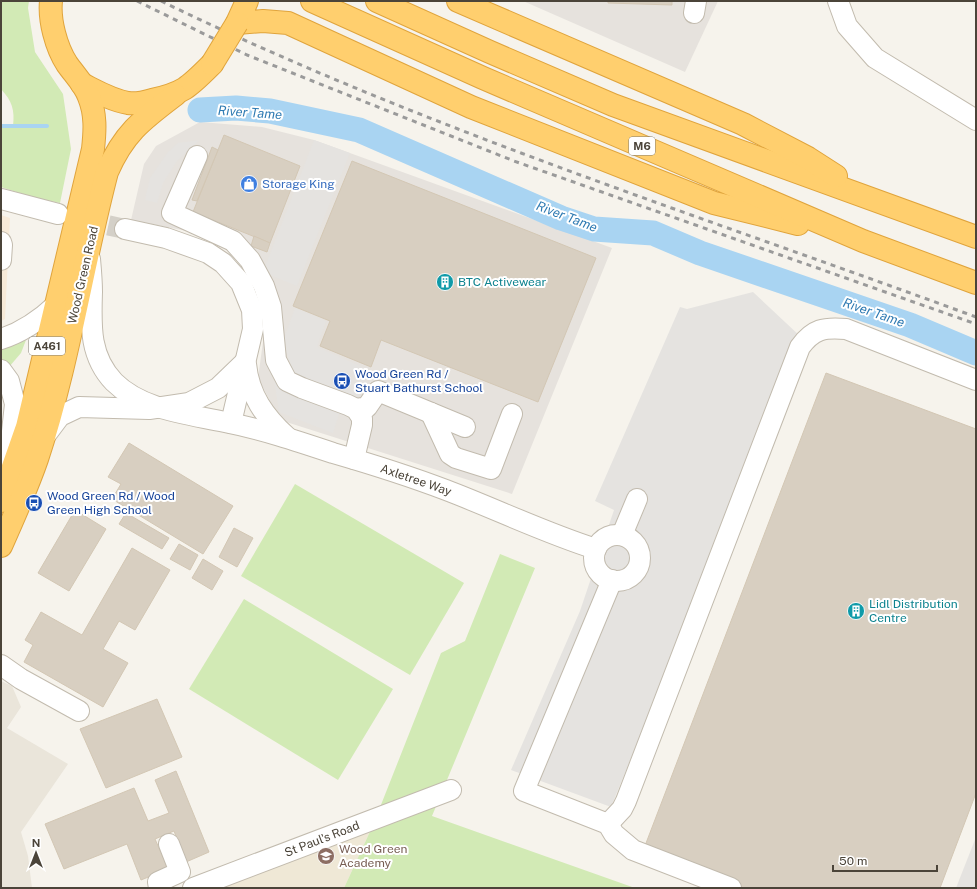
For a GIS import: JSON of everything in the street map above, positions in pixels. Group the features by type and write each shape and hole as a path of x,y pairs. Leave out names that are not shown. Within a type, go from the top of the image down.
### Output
{"highway":[{"name":"Wood Green Road","path":"3,496 27,427 93,149 94,110 89,95 66,62 56,40 51,8 52,1"},
{"path":"82,84 109,97 128,103 148,102 175,95 192,85 212,64 237,23 247,1"},
{"name":"M6","path":"312,1 483,78 863,241 976,283"},
{"name":"M6","path":"377,1 490,52 613,104 976,237"},
{"path":"458,1 743,124 808,158 864,195"},
{"path":"237,23 263,21 282,23 301,28 471,107 714,203 863,241"},
{"name":"Wood Green Road","path":"1,546 26,489 43,438 67,345 89,243 107,172 114,156 128,134 143,119 175,95"}],"street":[{"path":"838,1 847,26 875,58 976,120"},
{"path":"197,156 172,213 233,241 250,260 264,286 271,307 276,360 287,380 302,388 356,409 367,407 378,391 465,427"},
{"path":"1,199 58,214"},
{"path":"125,229 166,238 195,248 223,263 234,273 247,294 252,310 253,329 231,423"},
{"path":"1,242 1,260"},
{"name":"Axletree Way","path":"89,243 92,291 91,331 95,351 103,368 122,390 161,408 231,423 288,438 354,459 446,490 596,549"},
{"path":"1,339 17,334 35,323 57,304"},
{"path":"608,824 626,801 797,355 808,337 818,331 830,327 846,329 976,380"},
{"path":"246,360 247,373 256,400 272,424 288,438"},
{"name":"Axletree Way","path":"43,438 60,416 79,407 161,408 189,403 218,388 246,360"},
{"path":"1,370 9,381 15,404 3,496"},
{"path":"354,459 362,426 362,418 356,409"},
{"path":"431,413 450,454 456,458 491,469 512,414"},
{"path":"622,535 637,499"},
{"path":"622,535 635,543 638,549 640,563 632,575 626,579 612,580 604,577 595,564 596,549 607,537 622,535"},
{"path":"612,580 524,791 608,824 614,834 632,850 731,888"},
{"path":"1,665 21,679 79,711"},
{"name":"St Paul's Road","path":"193,888 451,790"},
{"path":"159,888 158,882 180,872 169,844"}],"shaded area":[{"path":"523,1 718,1 685,72"},
{"path":"200,122 262,127 314,140 612,248 512,494 280,420 258,378 266,320 254,278 222,246 187,231 131,220 144,164 156,146"},
{"path":"200,140 177,161 163,183 157,203 145,200 150,178 168,152 178,143"},
{"path":"314,140 350,153 297,286 263,272"},
{"path":"1,215 10,218 5,319 1,321"},
{"path":"753,292 801,337 611,807 511,770 580,611 614,510 595,501 680,307 687,309"},
{"path":"295,308 326,321 317,347 369,370 358,399 293,373 283,341"},
{"path":"274,379 290,390 340,411 333,433 279,412"},
{"path":"1,681 12,686 21,707 7,728 68,764 21,832 28,856 32,888 1,888"},
{"name":"Wood Green Academy","path":"373,825 344,888 212,888"},
{"path":"976,837 976,888 956,888"}],"green space":[{"path":"1,1 29,1 28,8 35,52 63,94 71,149 60,203 32,197 1,187 1,126 13,126 14,115 8,98 1,89"},
{"path":"26,340 21,353 9,367 1,359 1,350"},
{"path":"295,484 464,583 410,675 241,576"},
{"path":"500,554 535,568 432,816 635,888 344,888 373,825 441,653 465,641"},
{"path":"244,599 393,689 338,780 189,689"}],"building":[{"path":"608,1 672,1 672,5 608,3"},
{"name":"Storage King","path":"224,135 300,166 270,243 193,212"},
{"path":"212,147 218,150 197,201 192,200"},
{"name":"BTC Activewear","path":"352,161 596,258 538,402 381,340 371,367 320,346 330,321 293,306"},
{"path":"254,236 270,243 267,252 251,246"},
{"name":"Lidl Distribution Centre","path":"826,373 976,429 976,793 940,888 739,888 643,851"},
{"path":"129,443 233,506 203,554 112,499 121,484 108,477"},
{"path":"75,510 106,529 69,591 38,573"},
{"path":"126,513 169,538 162,549 119,524"},
{"path":"234,528 253,538 237,567 219,557"},
{"path":"179,544 198,555 190,570 170,559"},
{"path":"132,548 170,570 135,630 119,621 103,649 128,663 103,707 24,662 33,645 25,640 41,612 82,635"},
{"path":"203,559 223,571 212,590 192,578"},
{"path":"157,699 182,757 106,788 80,729"},
{"path":"176,771 209,852 186,862 174,831 155,839 168,869 141,880 127,844 64,869 45,824 134,788 148,821 169,813 155,780"}],"waterway":[{"name":"River Tame","path":"200,110 236,108 270,111 359,130 561,218 594,229 653,233 700,253 910,325 976,353"},
{"path":"1,126 47,126"}],"tunnel":[{"path":"79,219 125,229"}],"railway":[{"path":"137,1 247,55 514,161 976,324"},
{"path":"161,1 260,47 462,131 976,317"}],"place":[{"name":"Storage King","path":"249,184"},
{"name":"BTC Activewear","path":"445,282"},
{"name":"Wood Green Rd / Stuart Bathurst School","path":"342,381"},
{"name":"Wood Green Rd / Wood Green High School","path":"34,503"},
{"name":"Lidl Distribution Centre","path":"856,611"},
{"name":"Wood Green Academy","path":"326,856"}]}
